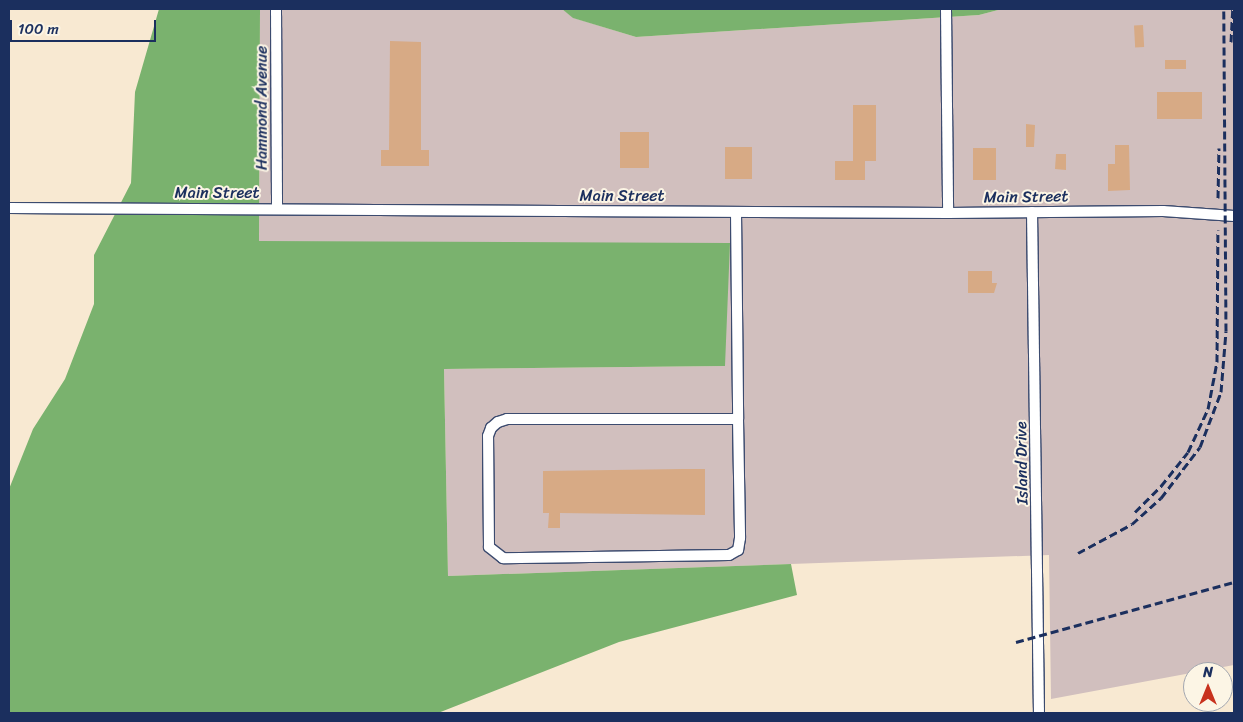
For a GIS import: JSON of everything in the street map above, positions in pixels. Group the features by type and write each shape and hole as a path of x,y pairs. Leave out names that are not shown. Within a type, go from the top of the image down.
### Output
{"street":[{"name":"Hammond Avenue","path":"276,9 277,208"},
{"path":"946,9 948,213"},
{"name":"Main Street","path":"9,208 948,213 1163,210 1234,216"},
{"path":"736,212 740,538 738,550 729,555 503,558 489,547 488,436 491,428 498,422 507,419 738,418"},
{"name":"Island Drive","path":"1032,212 1039,713"}],"shaded area":[{"path":"260,9 562,9 574,18 636,37 979,15 1002,9 1234,9 1234,665 1233,662 1183,662 1183,674 1051,699 1049,555 448,576 444,369 725,366 259,241"}],"green space":[{"path":"159,9 260,9 259,241 730,243 725,366 444,369 448,576 791,564 797,595 619,642 438,713 9,713 9,489 33,429 65,379 94,304 94,255 131,183 135,92"},
{"path":"562,9 1002,9 979,15 636,37 573,18"}],"building":[{"path":"1134,25 1143,25 1144,47 1135,47"},
{"path":"390,41 421,42 421,150 429,150 429,166 381,166 381,150 389,150"},
{"path":"1165,60 1186,60 1186,69 1165,69"},
{"path":"1157,92 1202,92 1202,119 1157,119"},
{"path":"853,105 876,105 876,161 865,161 865,180 835,180 835,161 853,161"},
{"path":"1026,124 1035,125 1034,147 1026,147"},
{"path":"620,132 649,132 649,168 620,168"},
{"path":"1115,145 1129,145 1130,190 1108,191 1108,164 1115,164"},
{"path":"725,147 752,147 752,179 725,179"},
{"path":"973,148 996,148 996,180 973,180"},
{"path":"1056,154 1066,154 1066,170 1055,169"},
{"path":"968,271 992,271 992,283 997,283 994,293 968,293"},
{"path":"705,469 705,515 560,513 560,528 548,528 549,513 543,513 543,471"}],"railway":[{"path":"1078,553 1132,524 1161,498 1200,447 1221,392 1226,331 1224,9"},
{"path":"1231,42 1233,9"},
{"path":"1218,198 1219,148"},
{"path":"1135,512 1161,486 1188,452 1208,409 1217,362 1218,230"},
{"path":"1016,642 1234,582"}]}
